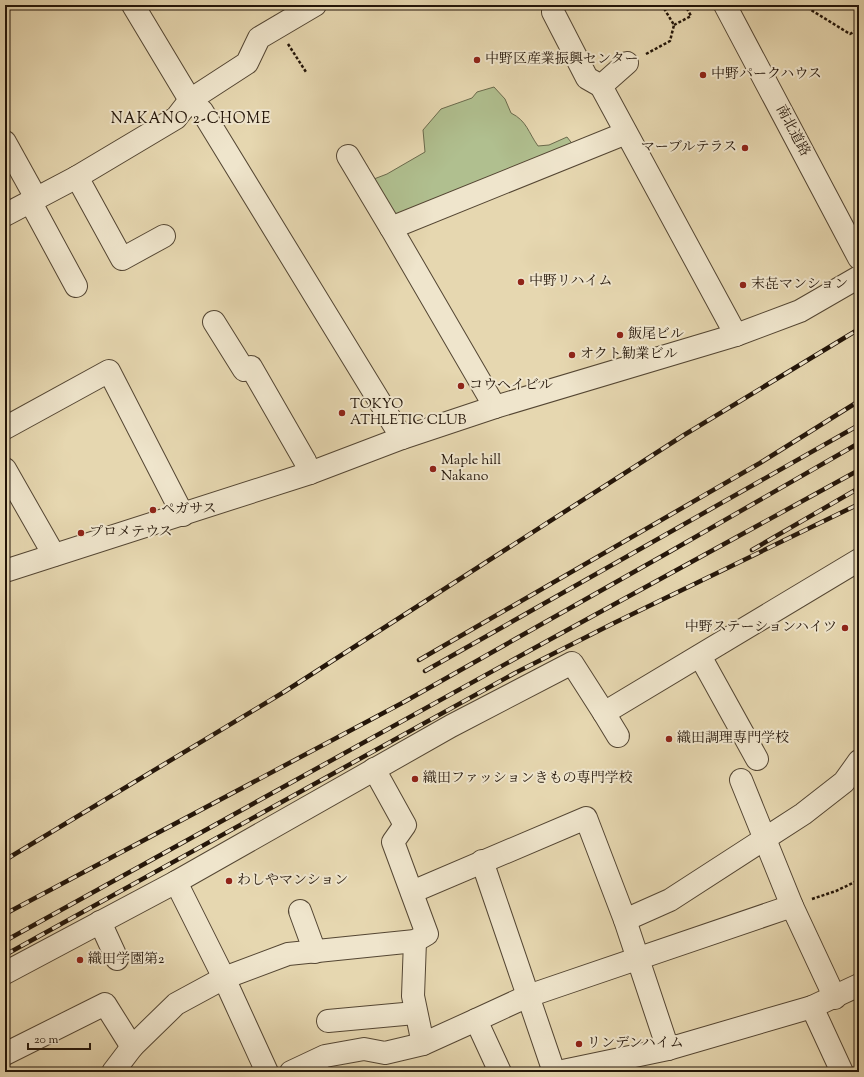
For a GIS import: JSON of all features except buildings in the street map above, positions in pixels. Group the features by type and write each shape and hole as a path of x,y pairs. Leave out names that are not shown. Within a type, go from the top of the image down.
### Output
{"street":[{"path":"132,5 190,100 202,111 402,438"},
{"path":"5,215 77,177 176,118 190,100 247,63 259,38 315,5"},
{"name":"南北道路","path":"725,5 859,258"},
{"path":"553,12 587,78 601,86 736,335"},
{"path":"601,86 628,63"},
{"path":"391,228 626,132"},
{"path":"5,142 76,286"},
{"path":"348,156 495,407"},
{"path":"77,177 122,259 164,236"},
{"path":"5,571 181,511 310,473 402,438 495,407 736,335 800,311 859,277"},
{"path":"214,322 244,370 251,367 305,460 310,473"},
{"path":"5,428 109,371 181,511"},
{"path":"8,483 54,555"},
{"path":"604,713 859,560"},
{"path":"700,656 757,759"},
{"path":"5,973 176,882 374,769 572,663 618,736"},
{"path":"625,920 670,900 803,814 844,782 859,761"},
{"path":"114,1072 132,1047 176,1004 224,978 288,954 415,940 427,934 393,842 405,825 374,769"},
{"path":"741,780 792,906 835,998"},
{"path":"412,892 586,818 625,920 668,1049"},
{"path":"482,861 554,1072"},
{"path":"176,882 224,978 267,1072"},
{"path":"291,1072 325,1056 364,1049 385,1053 423,1044 528,996 792,906"},
{"path":"300,911 315,952"},
{"path":"100,922 117,960"},
{"path":"415,940 413,996 415,1013 423,1044"},
{"path":"558,1072 668,1049 812,1008 859,985"},
{"path":"5,1054 106,1004 132,1047"},
{"path":"812,1008 842,1072"},
{"path":"328,1021 415,1013"},
{"path":"476,1020 500,1072"}],"path":[{"path":"662,5 674,26"},
{"path":"628,63 670,41 674,26 691,16 685,5"},
{"path":"803,5 850,34 859,28"},
{"path":"288,44 306,72"},
{"path":"792,906 836,891 859,880"}],"green space":[{"path":"494,87 505,99 511,113 524,123 538,146 549,145 567,137 574,146 402,218 389,212 374,179 387,174 425,152 423,130 441,109 472,98 477,92"}],"railway":[{"path":"5,860 284,692 684,435 859,329"},
{"path":"419,660 760,463 859,401"},
{"path":"425,671 859,425"},
{"path":"5,914 404,702 859,443"},
{"path":"5,941 859,470"},
{"path":"752,550 859,488"},
{"path":"5,955 515,673 614,623 859,504"}],"place":[{"name":"中野区産業振興センター","path":"477,60"},
{"name":"中野パークハウス","path":"703,75"},
{"name":"マーブルテラス","path":"745,148"},
{"name":"中野リハイム","path":"521,282"},
{"name":"末㐂マンション","path":"743,285"},
{"name":"飯尾ビル","path":"620,335"},
{"name":"オクト勧業ビル","path":"572,355"},
{"name":"コウヘイビル","path":"461,386"},
{"name":"TOKYO ATHLETIC CLUB","path":"342,413"},
{"name":"Maple hill Nakano","path":"433,469"},
{"name":"ペガサス","path":"153,510"},
{"name":"プロメテウス","path":"81,533"},
{"name":"中野ステーションハイツ","path":"845,628"},
{"name":"織田調理専門学校","path":"669,739"},
{"name":"織田ファッションきもの専門学校","path":"415,779"},
{"name":"わしやマンション","path":"229,881"},
{"name":"織田学園第2","path":"80,960"},
{"name":"リンデンハイム","path":"579,1044"}],"district":[{"name":"NAKANO 2-CHOME","path":"191,119"}]}
